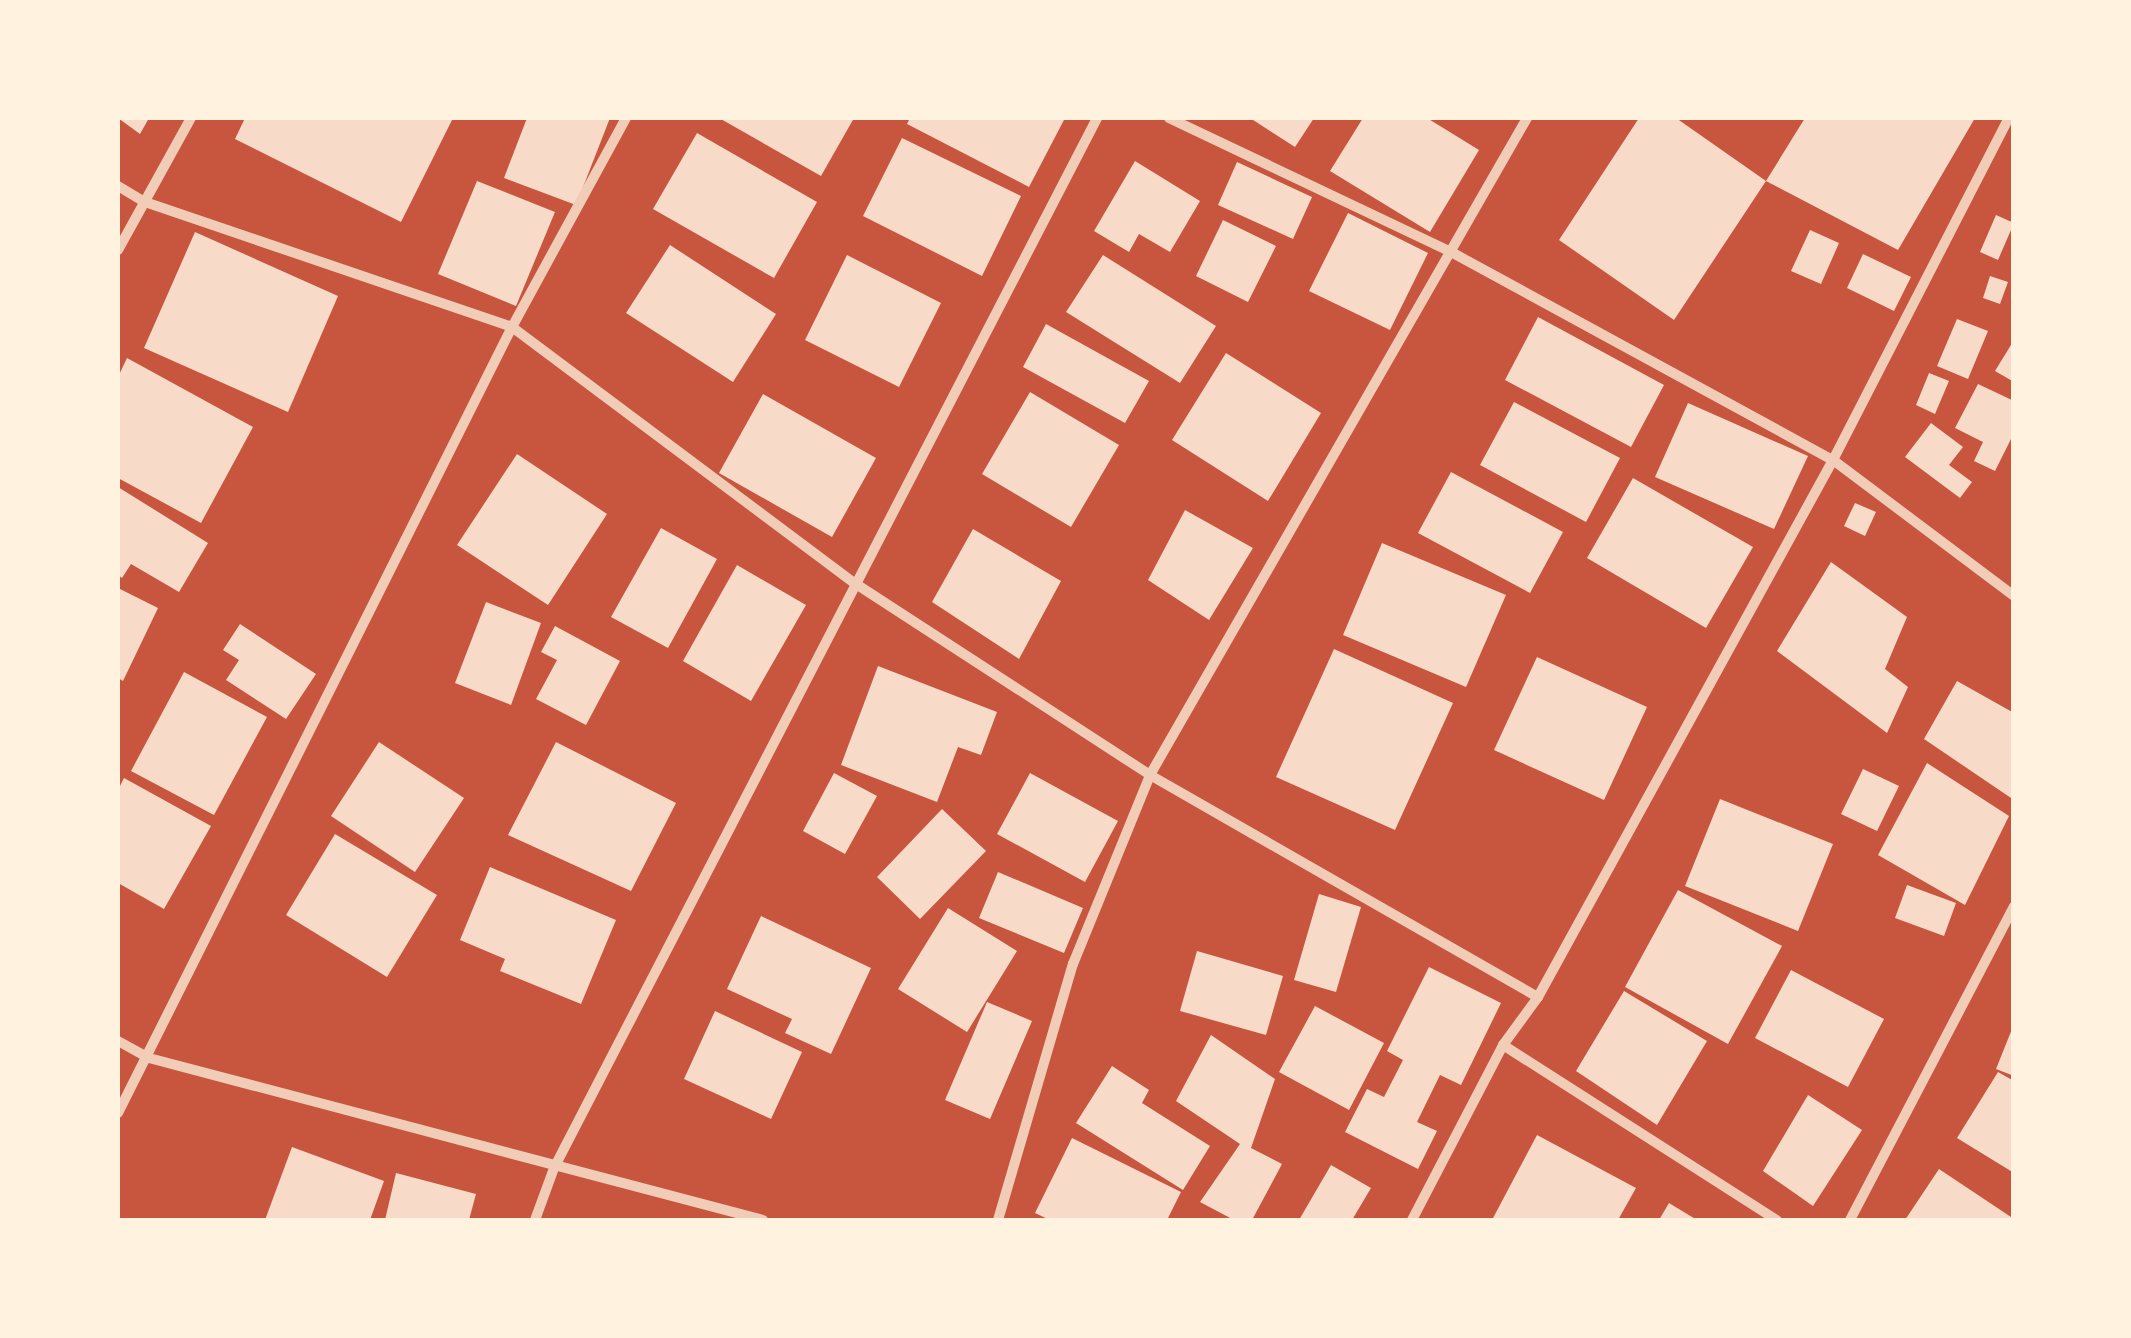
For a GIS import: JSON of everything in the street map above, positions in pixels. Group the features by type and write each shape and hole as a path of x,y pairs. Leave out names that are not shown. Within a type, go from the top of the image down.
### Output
{"street":[{"path":"118,250 191,118"},
{"path":"118,1113 149,1058 512,327 626,118"},
{"path":"536,1220 554,1168 1097,118"},
{"path":"1168,118 1453,252 1833,460 2014,596"},
{"path":"998,1220 1073,964 1150,776 1528,118"},
{"path":"1412,1220 1503,1045 1538,997 1833,460 2010,118"},
{"path":"118,186 144,202 512,327 856,584 1150,776 1538,997"},
{"path":"1850,1220 2014,906"},
{"path":"118,1041 149,1058 554,1168 763,1220"},
{"path":"1503,1045 1776,1220"}],"building":[{"path":"118,118 149,118 140,134"},
{"path":"245,118 453,118 401,222 235,139"},
{"path":"527,118 610,118 576,205 504,178"},
{"path":"719,118 854,118 821,176"},
{"path":"910,118 1065,118 1029,187 907,124"},
{"path":"1250,118 1314,118 1295,147"},
{"path":"1363,118 1427,118 1479,150 1430,232 1330,171"},
{"path":"1639,118 1676,118 1766,181 1674,320 1559,240"},
{"path":"1805,118 1975,118 1898,250 1766,181"},
{"path":"697,133 817,202 774,278 653,209"},
{"path":"902,138 1021,196 982,276 863,216"},
{"path":"1135,161 1200,201 1170,252 1139,234 1129,252 1094,231"},
{"path":"1237,162 1312,197 1293,239 1218,205"},
{"path":"477,181 555,212 516,306 438,274"},
{"path":"1348,213 1428,253 1390,330 1309,291"},
{"path":"1996,215 2014,223 1998,260 1980,252"},
{"path":"1223,220 1276,246 1248,302 1196,276"},
{"path":"1810,230 1839,243 1821,284 1791,271"},
{"path":"195,232 338,296 288,412 144,348"},
{"path":"670,245 776,314 733,382 626,313"},
{"path":"1863,254 1911,277 1894,311 1847,288"},
{"path":"847,255 941,303 899,387 805,340"},
{"path":"1103,255 1216,326 1180,383 1066,312"},
{"path":"1990,276 2008,282 2000,304 1983,298"},
{"path":"1538,317 1664,385 1631,447 1505,380"},
{"path":"1957,319 1988,331 1968,379 1937,366"},
{"path":"1046,324 1149,381 1125,423 1023,367"},
{"path":"2014,340 2014,382 1995,371"},
{"path":"1226,353 1321,413 1268,501 1172,440"},
{"path":"127,358 253,427 201,523 118,478 118,377"},
{"path":"1929,373 1949,381 1935,414 1916,405"},
{"path":"1978,384 2014,401 2014,433 1995,471 1974,461 1983,442 1955,428"},
{"path":"1030,392 1119,445 1071,527 982,474"},
{"path":"763,394 876,458 832,537 719,473"},
{"path":"1514,402 1620,458 1586,522 1480,465"},
{"path":"1688,403 1808,456 1774,529 1655,477"},
{"path":"1931,423 1963,447 1949,465 1972,482 1960,498 1905,457"},
{"path":"517,454 607,514 548,605 457,545"},
{"path":"1451,472 1563,532 1530,593 1418,533"},
{"path":"1633,478 1753,547 1706,628 1587,558"},
{"path":"118,487 208,543 179,592 131,564 122,578 118,575"},
{"path":"1855,503 1876,512 1865,536 1844,526"},
{"path":"1185,510 1253,548 1209,620 1148,580"},
{"path":"661,528 717,559 668,648 611,617"},
{"path":"973,529 1061,581 1019,659 932,602"},
{"path":"1382,543 1506,595 1466,687 1343,635"},
{"path":"1831,562 1907,617 1885,669 1908,687 1887,733 1777,651"},
{"path":"737,565 806,605 751,701 683,661"},
{"path":"118,588 158,608 123,681 118,678"},
{"path":"486,602 541,623 511,705 455,683"},
{"path":"240,624 316,674 286,719 226,680 239,660 223,650"},
{"path":"555,626 620,661 586,725 536,699 557,660 541,652"},
{"path":"1334,649 1453,703 1395,830 1276,777"},
{"path":"1537,657 1647,707 1604,800 1494,750"},
{"path":"878,666 997,712 981,755 958,747 937,802 841,765"},
{"path":"184,672 267,717 214,815 131,771"},
{"path":"1957,681 2014,713 2014,800 1924,739"},
{"path":"379,742 464,798 415,872 331,816"},
{"path":"556,742 676,803 631,891 508,835"},
{"path":"1927,763 2009,816 1965,905 1878,855"},
{"path":"1863,769 1899,786 1877,831 1841,814"},
{"path":"834,773 877,796 845,854 803,831"},
{"path":"1030,773 1118,821 1085,882 997,834"},
{"path":"124,778 211,826 164,909 118,883 118,790"},
{"path":"1720,799 1833,844 1798,931 1685,886"},
{"path":"942,809 986,851 920,919 877,877"},
{"path":"335,834 437,895 387,977 286,915"},
{"path":"490,867 616,920 581,1004 500,971 505,959 460,940"},
{"path":"998,872 1083,908 1064,953 979,918"},
{"path":"1907,885 1956,903 1944,936 1895,918"},
{"path":"1678,890 1782,946 1728,1044 1625,987"},
{"path":"1319,894 1361,907 1336,992 1294,980"},
{"path":"948,908 1017,951 967,1032 898,989"},
{"path":"761,916 871,968 831,1054 785,1033 792,1019 727,989"},
{"path":"1197,951 1283,976 1266,1035 1180,1011"},
{"path":"1429,967 1501,1003 1461,1085 1440,1075 1417,1122 1437,1131 1418,1169 1345,1132 1367,1089 1384,1097 1403,1060 1387,1051"},
{"path":"1791,970 1884,1019 1848,1087 1755,1038"},
{"path":"1624,991 1707,1041 1657,1125 1576,1071"},
{"path":"987,1002 1032,1021 990,1119 945,1100"},
{"path":"1315,1006 1384,1043 1349,1110 1279,1072"},
{"path":"715,1011 802,1052 771,1119 684,1079"},
{"path":"2014,1024 2014,1076 1996,1069"},
{"path":"1211,1035 1275,1079 1251,1148 1282,1164 1252,1220 1234,1220 1200,1202 1240,1144 1176,1101"},
{"path":"1112,1066 1149,1090 1142,1103 1210,1146 1183,1190 1076,1123"},
{"path":"1998,1072 2014,1081 2014,1173 1957,1138"},
{"path":"1808,1095 1862,1130 1813,1206 1763,1171"},
{"path":"1537,1135 1636,1188 1618,1220 1492,1220"},
{"path":"1072,1138 1181,1192 1167,1220 1050,1220 1035,1213"},
{"path":"292,1147 384,1181 370,1220 265,1220"},
{"path":"1331,1165 1371,1188 1352,1220 1299,1220"},
{"path":"1939,1169 2014,1219 2014,1220 1905,1220"},
{"path":"396,1173 476,1194 469,1220 385,1220"},
{"path":"1669,1203 1697,1220 1659,1220"}]}
